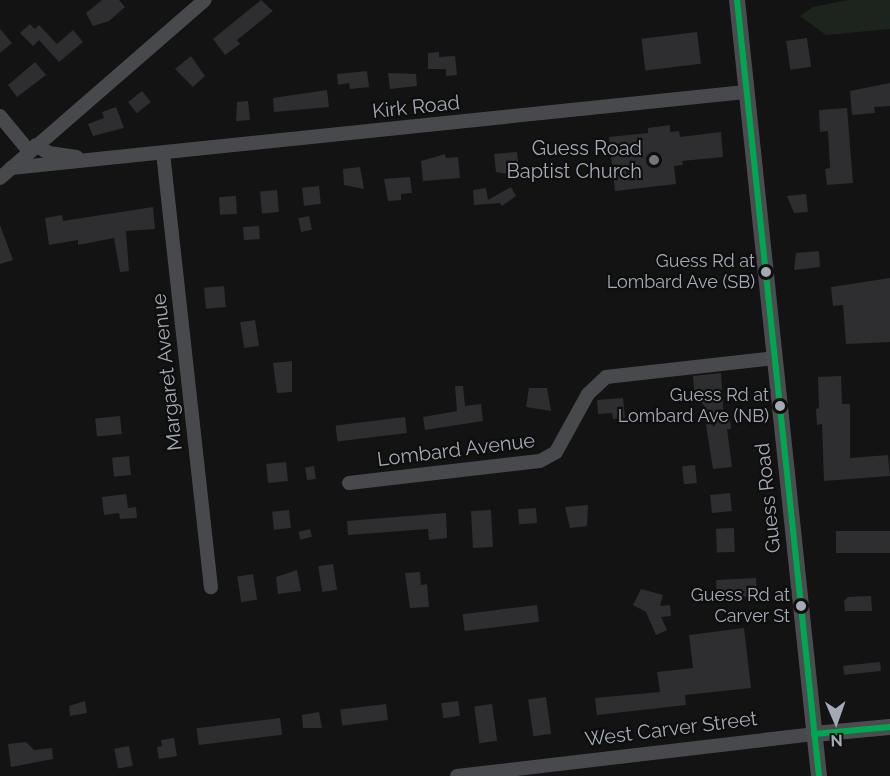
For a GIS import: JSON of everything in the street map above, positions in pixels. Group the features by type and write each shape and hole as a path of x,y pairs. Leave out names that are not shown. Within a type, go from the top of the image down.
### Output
{"main road":[{"name":"Guess Road","path":"737,0 819,776"},
{"name":"West Carver Street","path":"814,734 890,727"}],"street":[{"path":"0,178 205,0"},
{"name":"Kirk Road","path":"11,168 745,92"},
{"path":"0,116 32,148"},
{"name":"Kirk Road","path":"32,148 90,160"},
{"name":"Margaret Avenue","path":"163,153 211,587"},
{"name":"Lombard Avenue","path":"349,483 540,461 555,452 588,394 606,377 775,358"},
{"name":"West Carver Street","path":"457,776 814,734"}],"shaded area":[{"path":"848,0 890,0 890,29 826,35 800,16 813,7"}],"building":[{"path":"102,0 119,0 125,7 109,21 93,26 86,13"},
{"path":"261,0 273,11 237,40 240,44 225,55 213,39"},
{"path":"30,24 35,29 39,25 57,44 73,30 83,42 59,62 39,40 33,46 20,33"},
{"path":"0,29 12,43 0,53"},
{"path":"697,32 701,64 645,71 641,39"},
{"path":"807,38 811,67 790,70 786,41"},
{"path":"439,52 439,57 455,56 457,75 446,76 446,69 428,69 428,53"},
{"path":"191,56 205,76 193,87 175,69"},
{"path":"35,62 46,75 17,97 8,85"},
{"path":"367,71 369,87 350,89 349,83 338,85 337,74"},
{"path":"388,73 416,74 417,86 390,89"},
{"path":"890,83 890,106 874,107 875,113 852,115 850,91"},
{"path":"327,90 329,107 274,112 273,98"},
{"path":"142,91 151,102 137,113 128,102"},
{"path":"248,101 250,120 236,121 237,102"},
{"path":"116,107 124,128 93,136 88,124 104,118 102,112"},
{"path":"847,108 853,183 827,185 825,169 830,168 828,131 820,132 819,110"},
{"name":"Guess Road Baptist Church","path":"670,125 670,132 679,131 680,137 721,132 723,157 682,161 683,165 674,166 676,184 615,191 609,137 648,133 648,128"},
{"path":"517,152 519,170 514,170 514,175 496,172 494,154"},
{"path":"445,154 446,158 458,157 460,178 423,181 421,161"},
{"path":"360,167 364,189 344,185 343,169"},
{"path":"410,177 412,193 401,194 401,200 388,201 384,179"},
{"path":"319,186 321,204 304,206 302,188"},
{"path":"511,187 516,196 502,206 500,203 474,205 473,190 486,188 488,200"},
{"path":"277,190 279,212 262,213 260,191"},
{"path":"806,194 808,212 794,213 787,196"},
{"path":"236,196 237,214 220,215 219,197"},
{"path":"153,207 155,229 126,231 129,271 120,272 114,238 78,245 78,240 49,245 45,218 62,215 63,221"},
{"path":"309,216 312,230 301,232 298,218"},
{"path":"0,225 13,260 0,264"},
{"path":"259,226 260,239 244,240 243,227"},
{"path":"819,251 820,267 794,270 796,253"},
{"path":"890,278 890,342 846,344 843,305 833,306 831,287"},
{"path":"224,286 226,307 206,309 204,288"},
{"path":"255,320 259,346 244,348 240,322"},
{"path":"292,361 292,392 277,393 273,363"},
{"path":"721,373 724,420 730,419 731,429 727,429 732,467 713,469 703,406 699,390 694,391 693,376"},
{"path":"841,376 842,404 850,404 850,458 888,455 890,476 824,481 822,424 817,425 816,409 819,408 818,377"},
{"path":"455,386 463,386 465,406 481,404 483,421 425,430 423,417 457,411"},
{"path":"529,388 547,388 551,411 526,407"},
{"path":"623,398 625,418 613,419 612,413 598,414 597,400"},
{"path":"120,416 122,434 97,437 95,419"},
{"path":"405,417 407,433 337,441 336,426"},
{"path":"129,456 131,475 114,477 112,458"},
{"path":"286,462 288,481 268,483 266,464"},
{"path":"695,465 697,483 684,484 682,466"},
{"path":"314,466 316,479 307,480 305,467"},
{"path":"730,493 732,511 712,513 710,495"},
{"path":"126,494 128,508 136,507 137,518 120,519 119,513 104,515 102,497"},
{"path":"588,505 587,526 570,528 565,507"},
{"path":"536,508 537,523 519,524 518,509"},
{"path":"289,510 291,528 274,530 272,512"},
{"path":"491,510 493,547 473,548 471,511"},
{"path":"446,513 447,538 429,540 428,529 348,535 347,521"},
{"path":"734,528 735,552 717,553 716,529"},
{"path":"310,529 312,537 300,540 298,532"},
{"path":"836,531 890,531 890,553 836,553"},
{"path":"333,564 337,590 322,592 318,566"},
{"path":"297,570 301,591 278,594 276,577"},
{"path":"420,572 421,585 427,584 429,607 410,608 405,573"},
{"path":"253,574 257,600 241,602 237,577"},
{"path":"756,578 757,596 717,598 716,580"},
{"path":"641,589 663,595 660,606 670,605 671,616 661,617 667,630 656,635 646,612 633,605"},
{"path":"871,596 872,611 845,611 844,601 848,597"},
{"path":"537,605 539,622 465,631 463,614"},
{"path":"744,628 751,688 685,695 686,705 597,715 595,698 660,692 657,672 693,668 689,635"},
{"path":"880,662 881,671 844,675 843,666"},
{"path":"546,697 551,734 533,736 528,700"},
{"path":"85,701 87,713 70,716 69,706"},
{"path":"458,701 460,716 443,718 441,703"},
{"path":"386,704 388,720 342,725 340,710"},
{"path":"492,704 497,741 479,743 474,707"},
{"path":"319,712 322,728 303,728 302,715"},
{"path":"280,718 282,735 199,745 197,728"},
{"path":"174,738 177,756 159,759 157,747 162,746 161,740"},
{"path":"26,742 34,750 52,748 53,759 11,767 8,744"},
{"path":"129,746 133,766 118,768 114,749"}],"transit line":[{"path":"737,0 819,776"},
{"path":"814,734 890,727"}],"place":[{"name":"Guess Road Baptist Church","path":"654,160"},
{"name":"Guess Rd at Lombard Ave (SB)","path":"766,272"},
{"name":"Guess Rd at Lombard Ave (NB)","path":"780,406"},
{"name":"Guess Rd at Carver St","path":"801,606"}]}
